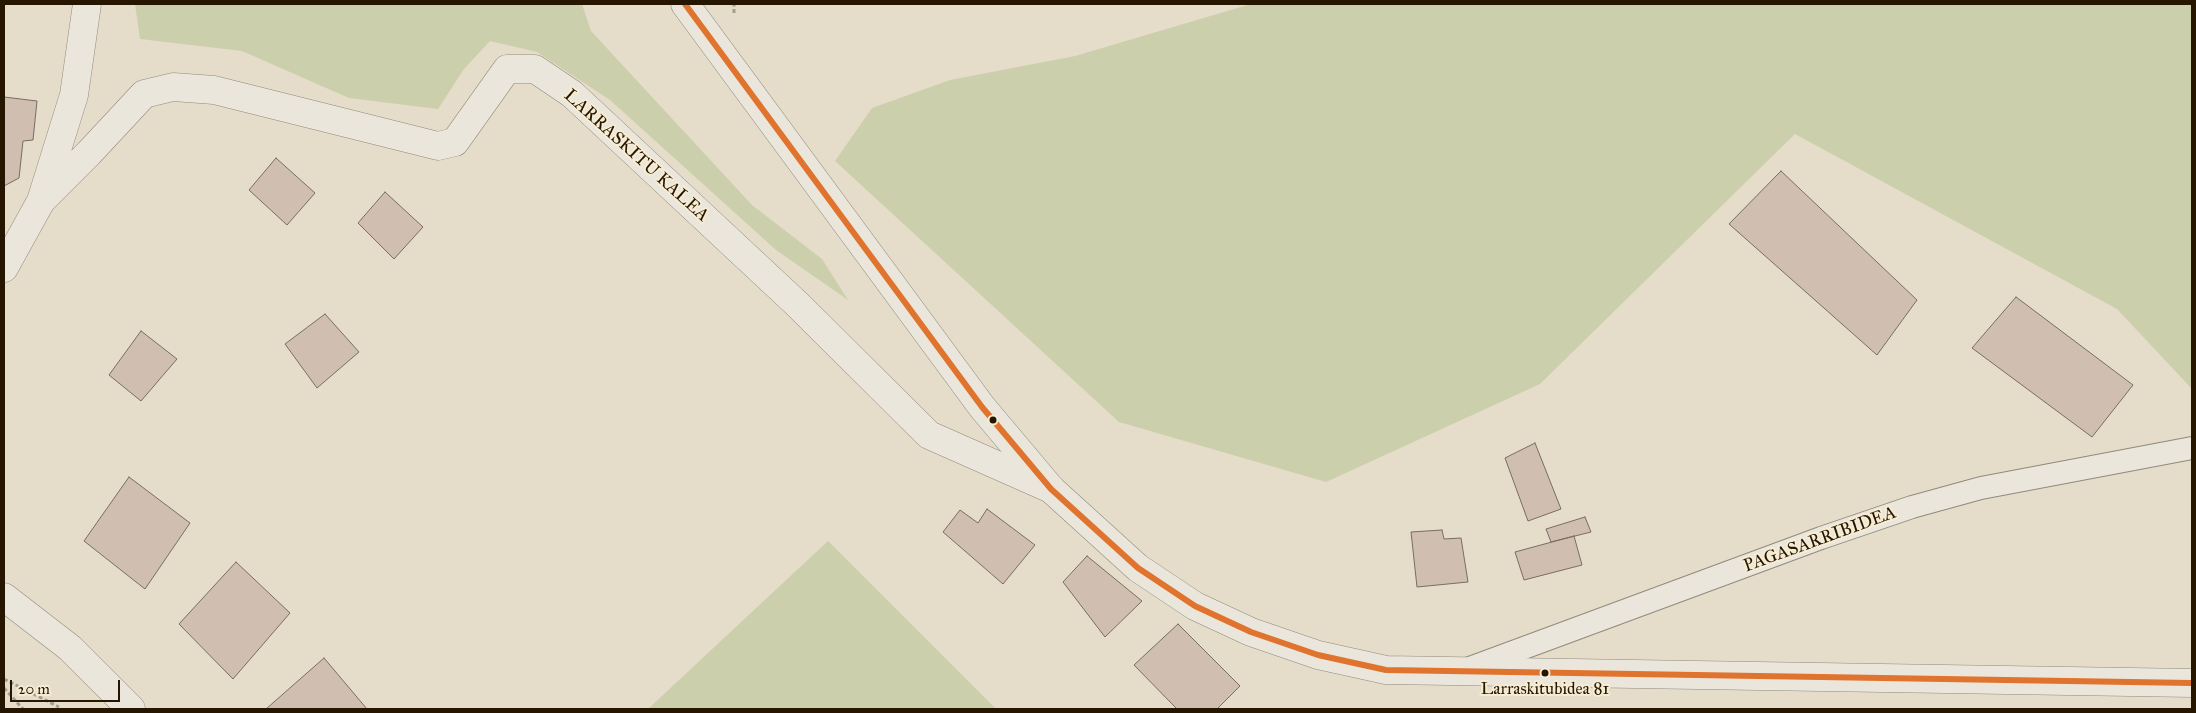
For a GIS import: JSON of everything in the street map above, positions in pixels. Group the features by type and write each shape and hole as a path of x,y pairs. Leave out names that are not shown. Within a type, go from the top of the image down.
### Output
{"street":[{"path":"4,268 41,201 74,95 87,4"},
{"path":"684,4 982,407 1051,489 1138,568 1195,606 1251,632 1318,655 1386,670 2192,683"},
{"name":"LARRASKITU KALEA","path":"41,201 89,154 144,94 173,87 214,90 438,146 455,142 507,69 535,70 572,94 798,304 929,435 1051,489"},
{"path":"4,597 70,648 131,709"}],"lane":[{"name":"PAGASARRIBIDEA","path":"1459,672 1821,538 1912,507 1981,488 2192,448"}],"path":[{"path":"4,679 59,707"},
{"path":"4,688 23,709"}],"green space":[{"path":"135,4 582,4 591,31 752,205 822,259 848,300 776,250 610,100 537,52 490,41 464,69 438,109 349,98 242,51 140,39"},
{"path":"1251,4 2192,4 2192,389 2117,309 1795,134 1540,384 1326,482 1119,422 835,161 872,108 950,80 1075,56"},
{"path":"828,541 996,709 648,709 724,638"}],"building":[{"path":"4,97 37,101 33,140 23,141 19,178 4,186"},
{"path":"276,158 315,193 287,225 249,190"},
{"path":"1781,171 1917,300 1877,355 1729,224"},
{"path":"385,192 423,227 394,259 358,223"},
{"path":"2016,297 2133,385 2092,437 1972,348"},
{"path":"325,314 359,352 317,388 285,344"},
{"path":"141,331 177,359 141,401 109,375"},
{"path":"1535,443 1561,509 1528,521 1505,458"},
{"path":"129,477 190,523 145,589 84,541"},
{"path":"987,509 1035,545 1003,584 943,532 960,510 978,523"},
{"path":"1585,517 1591,532 1551,542 1546,529"},
{"path":"1442,530 1444,539 1461,538 1468,582 1417,587 1411,532"},
{"path":"1574,536 1582,565 1524,580 1515,552"},
{"path":"1087,556 1142,601 1105,637 1063,582"},
{"path":"236,562 290,613 233,679 179,624"},
{"path":"1178,624 1240,686 1217,709 1177,709 1134,665"},
{"path":"324,658 367,709 266,709"}],"transit line":[{"path":"685,4 982,407 1051,489 1138,568 1195,606 1251,632 1318,655 1386,670 2192,683"}],"place":[{"name":"Larraskitubidea 81","path":"1545,673"}]}
